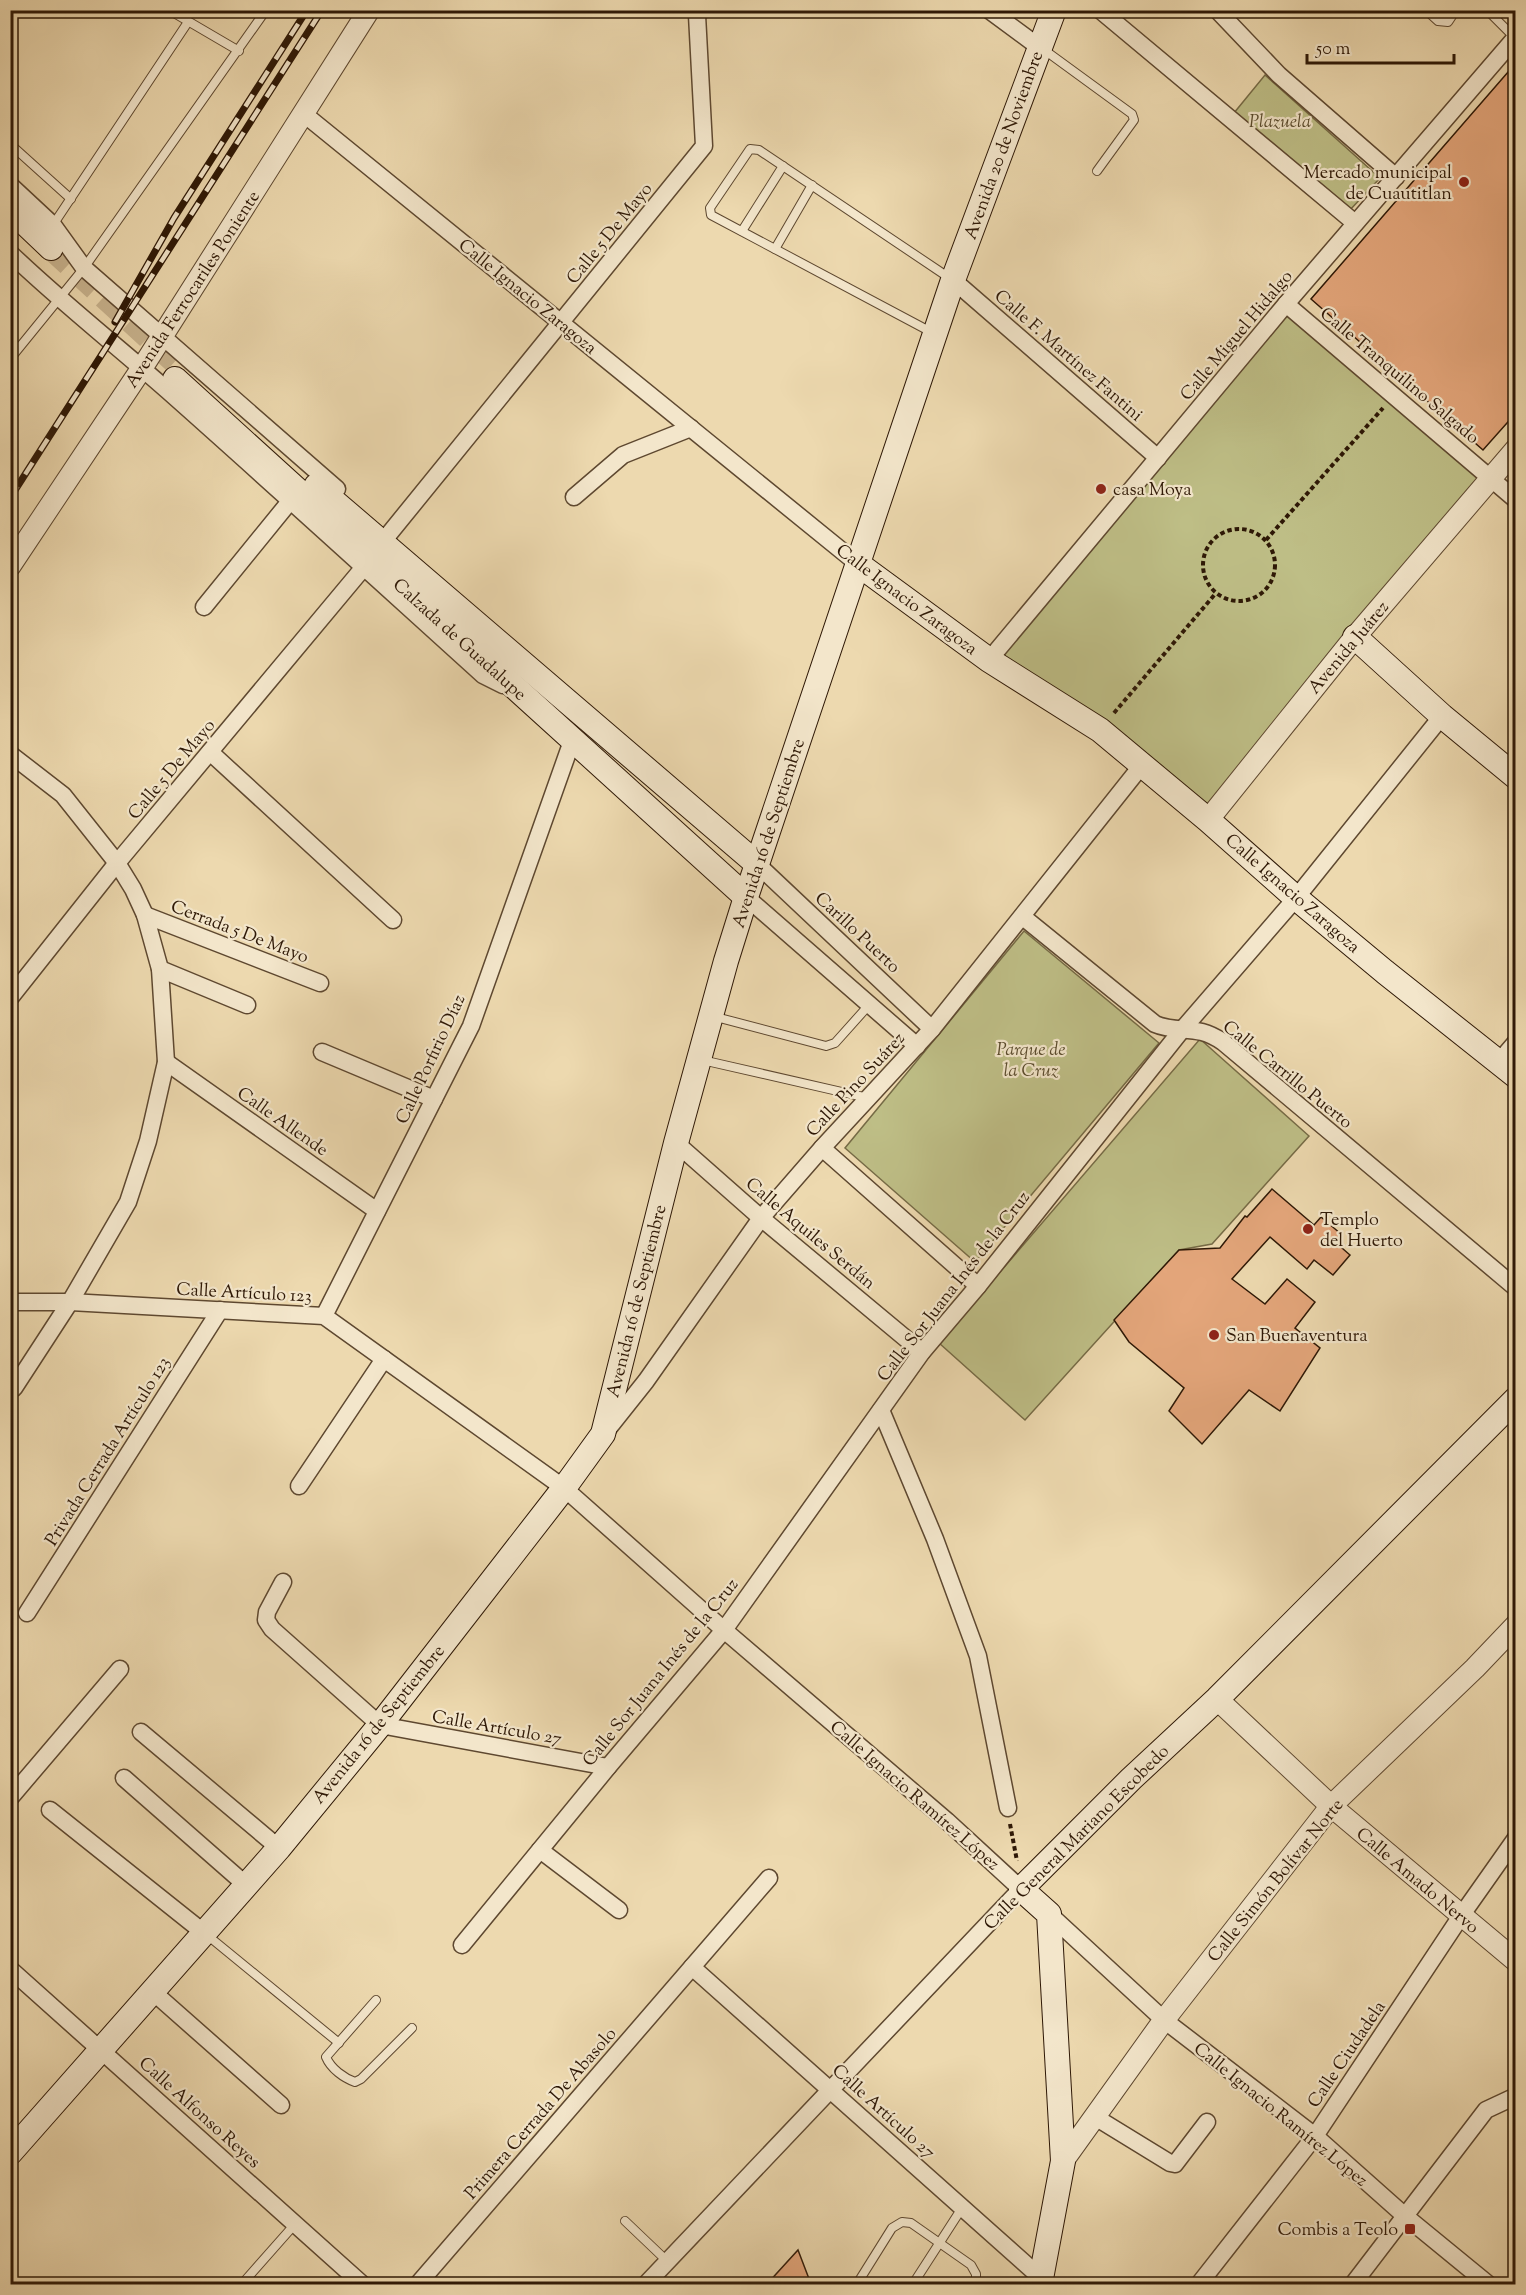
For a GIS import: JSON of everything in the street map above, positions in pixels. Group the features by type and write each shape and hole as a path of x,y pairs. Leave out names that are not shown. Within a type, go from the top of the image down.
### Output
{"main road":[{"name":"Avenida 20 de Noviembre","path":"953,280 1054,10"},
{"path":"10,209 47,253 10,227"},
{"name":"Avenida 16 de Septiembre","path":"10,2153 279,1848 380,1725 564,1488 603,1434 676,1143 746,897 953,280"},
{"name":"Calzada de Guadalupe","path":"746,897 572,741 180,374 757,864"},
{"name":"Calle Ignacio Zaragoza","path":"858,564 989,660 1100,730 1208,820 1296,898 1507,1070"},
{"path":"1355,637 1442,716 1515,777"},
{"name":"Calle General Mariano Escobedo","path":"1021,1889 1131,1779 1217,1699 1515,1399"},
{"name":"Calle Ignacio Ramírez López","path":"1021,1889 1049,1914"},
{"path":"1044,2283 1063,2161 1049,1914"}],"street":[{"name":"Avenida Ferrocariles Poniente","path":"10,566 142,368 369,10"},
{"name":"Calle 5 De Mayo","path":"389,534 704,146 697,15 702,10"},
{"path":"989,10 1039,47"},
{"path":"1100,10 1355,224"},
{"path":"1217,10 1278,75 1396,177"},
{"name":"Calle Miguel Hidalgo","path":"989,660 1286,304 1515,37"},
{"name":"Calle Ignacio Zaragoza","path":"304,114 858,564"},
{"path":"10,185 53,225 84,268 515,647 527,668"},
{"path":"10,253 59,299 142,368 291,500 483,675 517,690"},
{"name":"Calle F. Martínez Fantini","path":"953,280 1158,458"},
{"name":"Calle Tranquilino Salgado","path":"1286,304 1515,500"},
{"path":"574,497 622,455 692,428"},
{"name":"Avenida Juárez","path":"1208,820 1355,637 1515,449"},
{"path":"204,607 291,500"},
{"name":"Calle 5 De Mayo","path":"10,998 117,863 364,567"},
{"name":"Calle Sor Juana Inés de la Cruz","path":"462,1945 724,1630 922,1352 978,1286 1181,1031 1296,898 1442,716"},
{"name":"Calle Porfirio Díaz","path":"324,1316 471,1026 572,741"},
{"path":"210,752 393,920"},
{"path":"10,754 63,795 117,863 133,889 145,915 160,969 166,1062 148,1141 128,1202 70,1302 14,1388"},
{"name":"Calle Pino Suárez","path":"603,1434 646,1381 761,1218 932,1029 1142,765"},
{"name":"Carillo Puerto","path":"757,864 932,1029"},
{"path":"746,897 917,1046"},
{"name":"Cerrada 5 De Mayo","path":"145,915 320,983"},
{"name":"Calle Carrillo Puerto","path":"1023,917 1155,1024 1181,1031 1203,1032 1223,1042 1515,1288"},
{"path":"160,969 247,1005"},
{"path":"1507,1070 1515,1042"},
{"path":"322,1052 434,1100"},
{"name":"Calle Allende","path":"166,1062 377,1211"},
{"name":"Calle Aquiles Serdán","path":"676,1143 761,1218 922,1352"},
{"path":"822,1148 978,1286"},
{"name":"Calle Artículo 123","path":"10,1302 70,1302 324,1316 564,1488"},
{"name":"Privada Cerrada Artículo 123","path":"27,1613 220,1310"},
{"path":"299,1486 384,1359"},
{"path":"881,1410 935,1539 978,1656 1008,1808"},
{"name":"Calle Ignacio Ramírez López","path":"564,1488 724,1630 947,1821 1021,1889"},
{"path":"283,1582 267,1612 266,1620 272,1629 380,1725"},
{"name":"Calle Simón Bolívar Norte","path":"1063,2161 1164,2020 1331,1806 1475,1668 1515,1625"},
{"path":"10,1798 120,1669"},
{"name":"Calle Amado Nervo","path":"1217,1699 1331,1806 1515,1961"},
{"name":"Calle Artículo 27","path":"380,1725 608,1767"},
{"path":"141,1732 279,1848"},
{"path":"124,1778 246,1885"},
{"path":"50,1810 203,1932"},
{"name":"Calle Ciudadela","path":"1199,2284 1315,2136 1515,1838"},
{"path":"540,1850 619,1910"},
{"name":"Primera Cerrada De Abasolo","path":"418,2284 769,1878"},
{"name":"Calle General Mariano Escobedo","path":"646,2284 1021,1889"},
{"name":"Calle Ignacio Ramírez López","path":"1049,1914 1164,2020 1315,2136 1405,2216 1488,2284"},
{"name":"Calle Artículo 27","path":"692,1967 832,2090 1044,2283"},
{"name":"Calle Alfonso Reyes","path":"10,1969 362,2284"},
{"path":"152,1990 281,2105"},
{"path":"1353,2284 1486,2110 1515,2096"},
{"path":"1095,2117 1175,2164 1207,2122"}],"lane":[{"path":"169,10 239,51"},
{"path":"10,359 84,268 266,10"},
{"path":"1426,10 1438,21 1449,22 1456,10"},
{"path":"1486,10 1515,37"},
{"path":"53,225 188,22"},
{"path":"1039,47 1132,114 1134,120 1097,171"},
{"path":"10,144 71,199"},
{"path":"935,334 711,215 710,208 750,149 759,150 953,280"},
{"path":"742,231 783,166"},
{"path":"775,249 812,186"},
{"path":"711,1016 826,1046 836,1043 870,1005"},
{"path":"699,1059 868,1098"},
{"path":"203,1932 339,2043"},
{"path":"376,2000 326,2057 329,2064 347,2079 355,2082 361,2079 412,2028"},
{"path":"913,2284 963,2208"},
{"path":"625,2221 667,2261"},
{"path":"857,2284 892,2228 902,2222 911,2223 971,2265 976,2274 976,2284"},
{"path":"242,2284 295,2224"}],"path":[{"path":"1266,540 1394,395"},
{"path":"1244,528 1256,532 1273,550 1276,562 1275,574 1270,585 1250,600 1227,599 1216,593 1208,584 1203,573 1205,550 1212,540 1232,529 1244,528"},
{"path":"1100,730 1216,593"},
{"path":"1008,1808 1021,1889"}],"green space":[{"name":"Plazuela","path":"1265,75 1380,178 1349,211 1234,113"},
{"path":"1286,304 1490,477 1208,820 989,660"},
{"name":"Parque de la Cruz","path":"1024,931 1159,1043 975,1262 845,1148"},
{"path":"1200,1039 1309,1136 1212,1244 1179,1250 1025,1420 939,1343"}],"building":[{"name":"Mercado municipal de Cuautitlan","path":"1515,64 1515,414 1483,450 1311,299"},
{"name":"San Buenaventura","path":"1272,1189 1314,1225 1321,1217 1341,1234 1335,1242 1350,1255 1333,1275 1314,1260 1307,1269 1270,1237 1232,1279 1265,1304 1287,1279 1315,1302 1295,1328 1320,1348 1280,1411 1249,1390 1202,1444 1169,1411 1184,1388 1129,1342 1114,1320 1179,1250 1220,1248 1245,1216 1247,1217"},
{"path":"798,2250 811,2284 767,2284"}],"tunnel":[{"path":"51,248 184,370"}],"railway":[{"path":"115,322 174,218 307,10"},
{"path":"10,498 322,10"}],"place":[{"name":"Mercado municipal de Cuautitlan","path":"1464,182"},
{"name":"casa Moya","path":"1101,489"},
{"name":"Templo del Huerto","path":"1308,1229"},
{"name":"San Buenaventura","path":"1214,1335"},
{"name":"Combis a Teolo","path":"1410,2229"}]}
